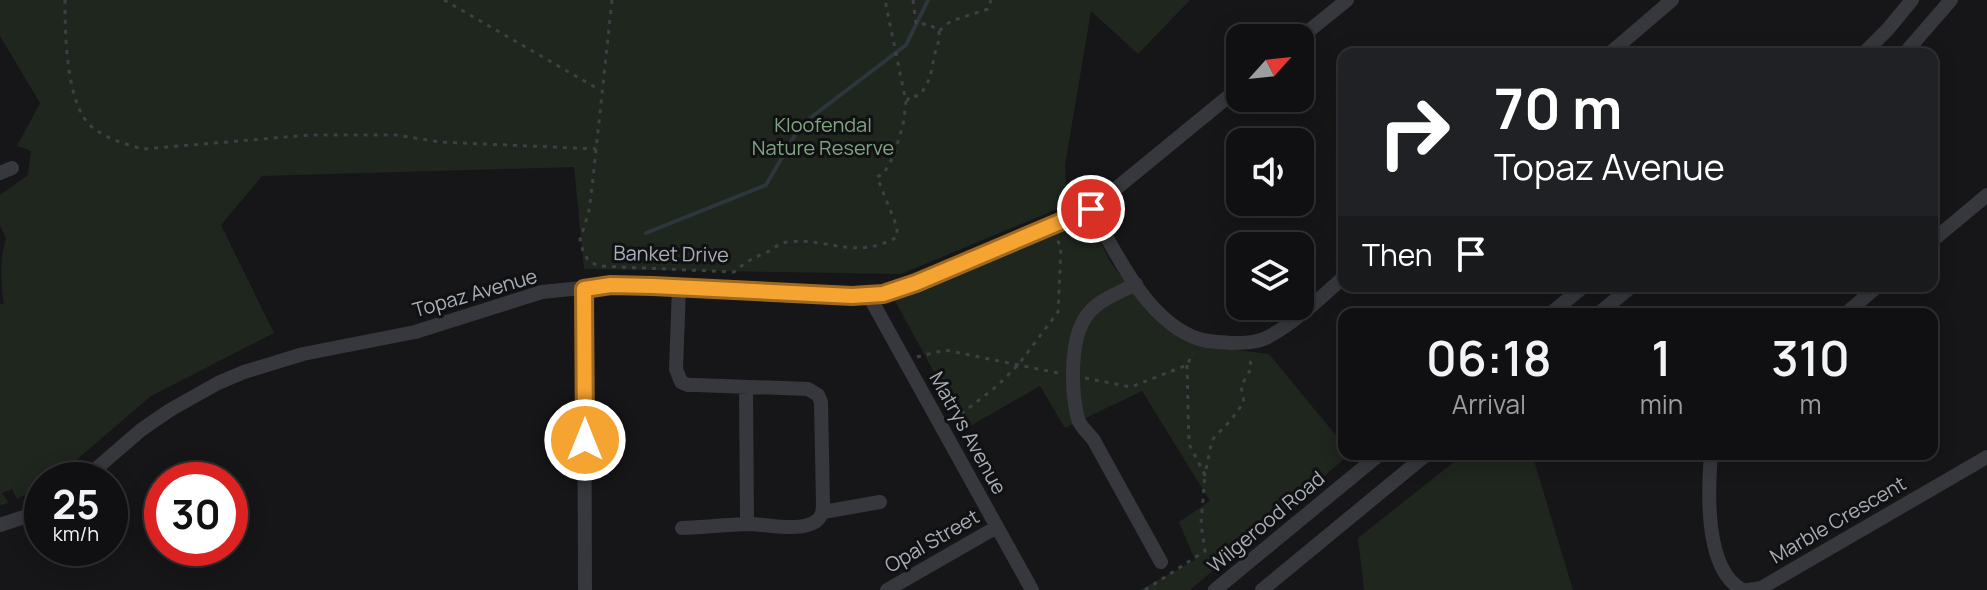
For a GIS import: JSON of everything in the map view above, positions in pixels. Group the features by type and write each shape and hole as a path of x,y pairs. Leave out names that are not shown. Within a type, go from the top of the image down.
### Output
{"street":[{"path":"1314,27 1347,0"},
{"path":"1616,48 1672,0"},
{"path":"1869,48 1912,0"},
{"path":"1909,48 1951,0"},
{"name":"Topaz Avenue","path":"104,462 170,410 244,372 303,354 415,332 542,292 611,285 869,296 883,294 1091,209 1226,98"},
{"path":"1938,236 1987,195"},
{"path":"1091,209 1126,271 1153,306 1176,327 1199,339 1244,343 1265,338 1307,309 1338,282"},
{"path":"1136,284 1089,312 1079,329 1074,348 1074,376 1079,422 1093,439 1161,562"},
{"path":"679,287 676,369 681,382 688,385 808,389 818,395 821,402 823,512 811,524 799,526 747,524 682,528"},
{"path":"584,289 585,590"},
{"path":"1557,308 1577,292"},
{"path":"1605,308 1625,292"},
{"path":"1852,308 1871,292"},
{"name":"Matrys Avenue","path":"869,296 1032,590"},
{"path":"746,387 747,524"},
{"name":"Marble Crescent","path":"1711,460 1708,491 1717,553 1727,577 1735,586 1745,590 1761,588 1987,457"},
{"name":"Wilgerood Road","path":"1215,590 1373,460"},
{"path":"1262,590 1420,460"},
{"path":"823,512 880,502"},
{"path":"0,525 24,517"},
{"name":"Opal Street","path":"887,590 997,527"}],"path":[{"path":"65,0 65,41 77,104 97,131 122,144 143,149 310,135 396,135 440,142 596,149 612,0"},
{"path":"444,0 601,90"},
{"name":"Banket Drive","path":"596,149 589,211 580,240 588,260 598,266 734,272 747,261 786,242 863,249 884,244 897,237 897,227 877,177 884,173 894,155 906,102 885,0"},
{"path":"906,102 910,96 919,96 929,81 940,42 939,31 929,24 916,24 913,0"},
{"path":"939,31 951,21 988,9 991,0"},
{"path":"944,428 996,387 1018,365 1058,312 1061,247 1051,227"},
{"path":"1145,590 1205,551 1201,524 1205,475 1212,440 1244,402 1241,386 1252,367 1244,343"},
{"path":"1187,365 1189,444 1205,475"}],"green space":[{"name":"Kloofendal Nature Reserve","path":"0,0 1190,0 1138,54 1091,11 1065,165 1067,205 901,274 584,269 574,167 262,176 221,225 274,333 151,396 74,462 24,462 24,496 17,499 12,489 2,493 9,503 0,505 0,304 4,304 1,270 6,239 0,226 0,195 28,175 31,151 17,146 40,103 0,36"},
{"path":"1090,221 1111,263 1162,326 1197,345 1269,354 1338,438 1338,460 1343,460 1190,590 1140,590 1195,560 1179,522 1210,501 1142,391 1065,428 1040,386 965,429 894,299"},
{"path":"1456,460 1534,460 1573,590 1364,590 1358,538"}],"waterway":[{"path":"646,233 766,185 801,125 906,45 928,0"}],"route":[{"path":"585,440 584,289 611,285 852,296 883,294 1091,209"}]}
